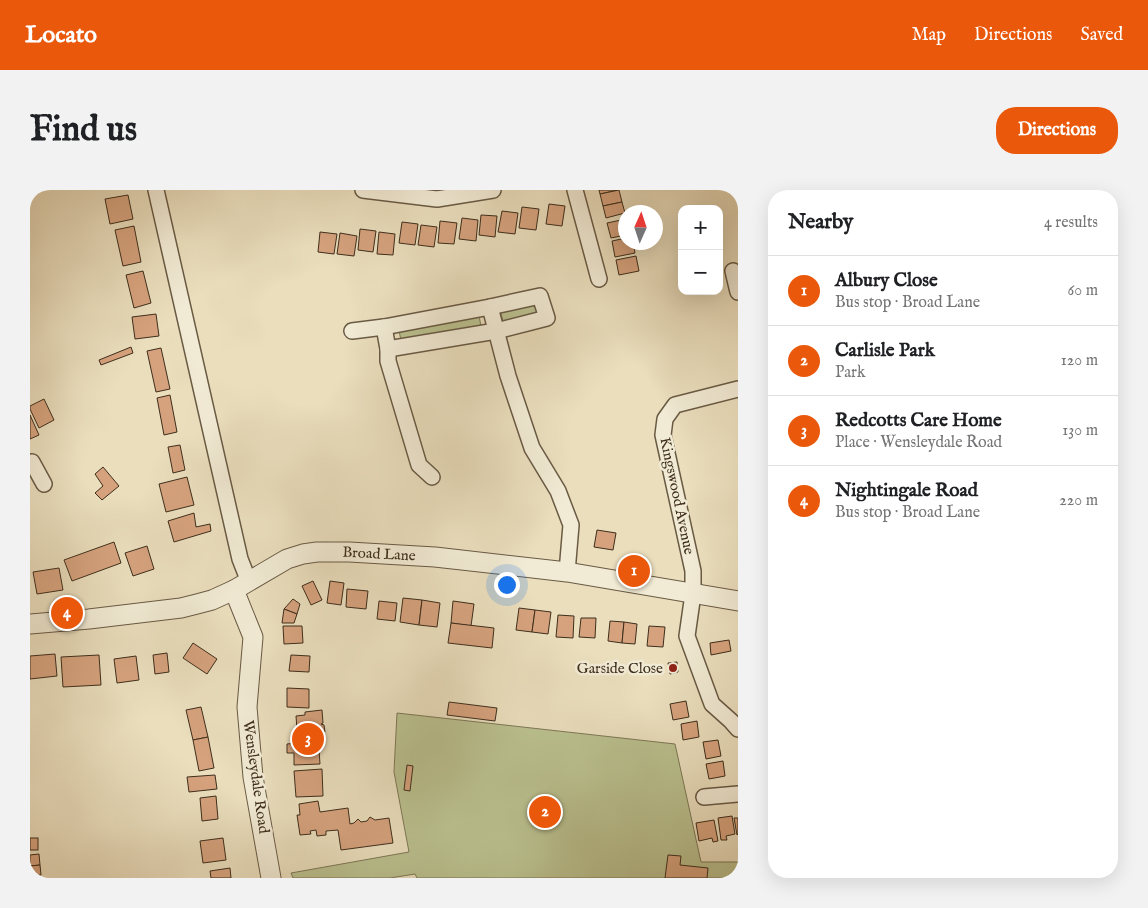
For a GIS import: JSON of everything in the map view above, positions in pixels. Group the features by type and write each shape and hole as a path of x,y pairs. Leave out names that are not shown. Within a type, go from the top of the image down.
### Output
{"street":[{"path":"156,190 240,559 241,586"},
{"path":"363,190 415,193 437,199 493,190"},
{"path":"575,190 599,279"},
{"path":"733,271 738,292"},
{"path":"352,331 384,327 540,296 547,318 496,331 388,350"},
{"path":"490,307 508,376 532,448 558,491 572,525 567,572"},
{"path":"384,327 388,361 418,465 432,477"},
{"name":"Kingswood Avenue","path":"693,594 691,563 663,435 666,419 675,405 738,390"},
{"path":"36,460 44,484"},
{"name":"Broad Lane","path":"30,624 181,608 212,600 241,586 287,559 317,552 435,557 567,572 738,601"},
{"name":"Wensleydale Road","path":"241,586 253,637 247,706 253,777 271,878"},
{"path":"693,594 687,636 712,704 738,729"},
{"path":"704,797 738,794"}],"green space":[{"path":"534,302 537,313 503,321 500,310"},
{"path":"479,315 481,327 401,341 399,330"},
{"path":"397,713 675,744 701,862 738,862 738,878 417,878 415,874 390,878 293,878 291,873 409,852 394,772"}],"building":[{"path":"599,190 618,190 600,194"},
{"path":"619,190 622,202 603,206 600,194"},
{"path":"128,195 133,219 110,224 105,199"},
{"path":"622,202 623,205 618,205 618,215 606,218 603,206"},
{"path":"549,204 565,206 562,226 546,224"},
{"path":"522,207 539,209 536,230 519,228"},
{"path":"502,211 518,213 515,234 498,232"},
{"path":"481,215 497,216 495,237 479,235"},
{"path":"462,218 478,220 476,241 459,239"},
{"path":"440,221 457,223 454,244 438,243"},
{"path":"618,221 618,237 611,238 607,223"},
{"path":"402,222 418,224 415,245 399,243"},
{"path":"421,225 437,227 434,247 418,245"},
{"path":"134,226 141,262 123,266 115,230"},
{"path":"360,229 376,231 373,252 358,250"},
{"path":"320,232 337,234 334,254 318,252"},
{"path":"379,232 395,234 393,255 377,254"},
{"path":"340,233 357,236 354,256 337,254"},
{"path":"618,240 618,250 634,250 635,253 615,257 612,241"},
{"path":"636,256 639,271 619,275 616,260"},
{"path":"143,271 151,303 134,308 126,275"},
{"path":"156,314 159,336 135,339 132,317"},
{"path":"131,347 133,353 101,365 99,360"},
{"path":"161,348 170,389 156,392 147,351"},
{"path":"170,395 177,432 164,435 157,398"},
{"path":"44,399 54,420 39,428 30,406"},
{"path":"30,415 39,435 30,439"},
{"path":"180,445 185,470 173,473 168,447"},
{"path":"103,467 119,486 102,500 95,493 103,486 95,474"},
{"path":"187,477 194,505 166,512 159,484"},
{"path":"194,513 196,527 210,524 211,531 174,542 168,521"},
{"path":"597,530 616,533 613,550 594,547"},
{"path":"114,542 121,563 72,581 64,560"},
{"path":"147,546 154,569 133,576 125,553"},
{"path":"59,568 63,590 37,594 33,572"},
{"path":"313,581 322,600 311,605 302,586"},
{"path":"330,581 344,583 341,605 327,603"},
{"path":"347,589 368,591 366,609 346,607"},
{"path":"403,598 422,600 419,625 400,622"},
{"path":"293,599 300,604 297,614 284,609"},
{"path":"422,600 440,603 437,627 419,625"},
{"path":"379,601 397,603 395,621 377,619"},
{"path":"453,601 474,604 471,626 451,623"},
{"path":"519,608 535,610 532,632 516,630"},
{"path":"284,609 297,614 294,623 282,623"},
{"path":"535,610 551,612 548,634 532,632"},
{"path":"558,615 574,616 573,638 556,637"},
{"path":"581,618 596,618 595,638 579,637"},
{"path":"610,621 624,622 622,643 608,641"},
{"path":"624,622 637,624 635,644 622,643"},
{"path":"451,623 494,628 492,648 448,643"},
{"path":"283,626 302,626 303,643 284,644"},
{"path":"649,626 665,627 663,647 647,646"},
{"path":"729,640 731,651 711,655 710,643"},
{"path":"193,643 217,659 207,674 183,658"},
{"path":"167,653 169,672 155,674 153,655"},
{"path":"55,654 57,676 30,679 30,656"},
{"path":"99,655 101,685 63,687 61,657"},
{"path":"291,655 310,656 309,672 289,671"},
{"path":"136,656 139,680 117,683 114,659"},
{"name":"Garside Close","path":"677,662 678,672 670,674 668,663"},
{"path":"287,688 309,689 309,708 287,707"},
{"path":"686,701 689,717 673,720 670,704"},
{"path":"449,702 497,708 495,721 447,715"},
{"path":"201,707 208,737 193,740 186,710"},
{"path":"322,710 323,723 321,724 324,725 325,732 318,735 320,764 294,765 294,753 287,753 287,744 298,743 296,716 305,715 305,712"},
{"path":"697,721 699,737 683,740 681,724"},
{"path":"208,737 214,768 199,771 193,740"},
{"path":"718,740 721,756 706,759 703,742"},
{"path":"723,761 725,776 709,779 706,764"},
{"path":"407,765 413,766 410,791 404,790"},
{"path":"322,769 323,796 296,797 294,771"},
{"path":"215,775 217,789 189,792 187,777"},
{"path":"216,796 218,819 202,821 200,798"},
{"path":"318,801 320,812 348,808 350,824 358,819 361,822 367,821 370,817 375,820 389,818 393,843 341,850 338,830 326,831 326,835 317,836 316,830 310,831 311,834 300,835 297,815 300,815 299,804"},
{"path":"732,816 735,834 726,836 727,840 721,840 718,818"},
{"path":"734,818 738,818 737,835"},
{"path":"714,820 718,841 713,842 712,838 699,841 696,823"},
{"path":"30,838 38,838 38,850 30,850"},
{"path":"223,838 226,860 203,863 200,841"},
{"path":"39,854 40,865 30,866 30,855"},
{"path":"668,855 681,856 680,865 708,868 707,878 665,878"},
{"path":"40,865 41,875 30,876 30,866"},
{"path":"230,868 231,878 211,878 210,871"}],"place":[{"name":"Albury Close","path":"634,571"},
{"name":"Nightingale Road","path":"67,613"},
{"name":"Garside Close","path":"673,668"},
{"name":"Redcotts Care Home","path":"308,739"},
{"name":"Carlisle Park","path":"545,812"}]}
